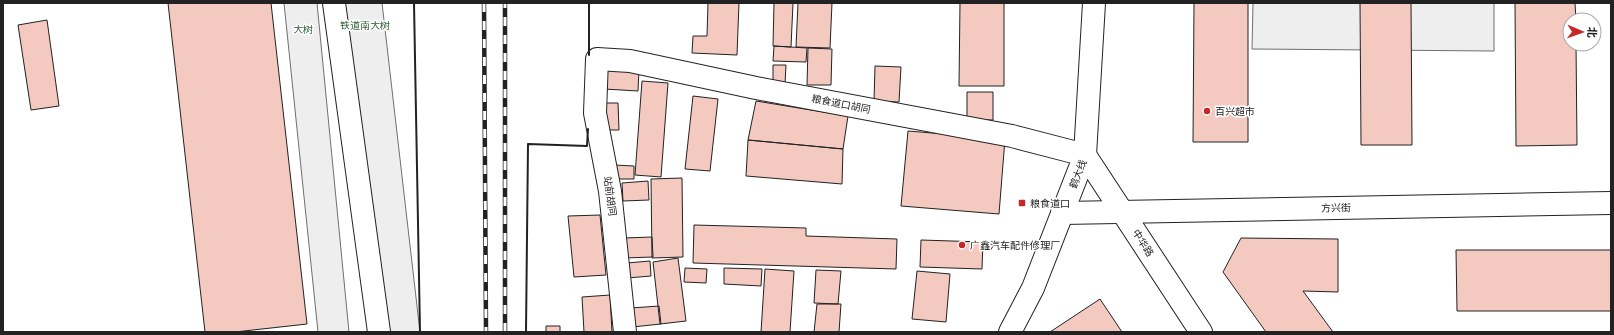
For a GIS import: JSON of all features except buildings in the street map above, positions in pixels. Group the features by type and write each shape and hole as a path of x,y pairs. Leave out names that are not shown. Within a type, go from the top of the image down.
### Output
{"main road":[{"path":"334,3 379,332"},
{"name":"鹤大线","path":"1010,332 1033,288 1085,155 1094,3"},
{"name":"粮食道口胡同","path":"597,59 630,60 756,88 1012,136 1085,155"},
{"name":"站前胡同","path":"597,59 595,112 610,191 626,332"},
{"name":"中华路","path":"1085,155 1201,332"},
{"name":"方兴街","path":"1062,213 1611,203"}],"green space":[{"name":"大树","path":"284,3 317,3 349,332 318,332"},
{"name":"铁道南大树","path":"343,3 382,3 420,332 388,332"},
{"path":"1253,3 1494,3 1494,51 1252,49"}],"railway":[{"path":"484,3 486,332"},
{"path":"505,3 505,332"}],"wall":[{"path":"414,3 420,332"},
{"path":"589,3 589,55"},
{"path":"526,332 528,144 587,146 588,129"}],"place":[{"name":"百兴超市","path":"1207,111"},
{"name":"粮食道口","path":"1022,203"},
{"name":"广鑫汽车配件修理厂","path":"962,245"}]}
